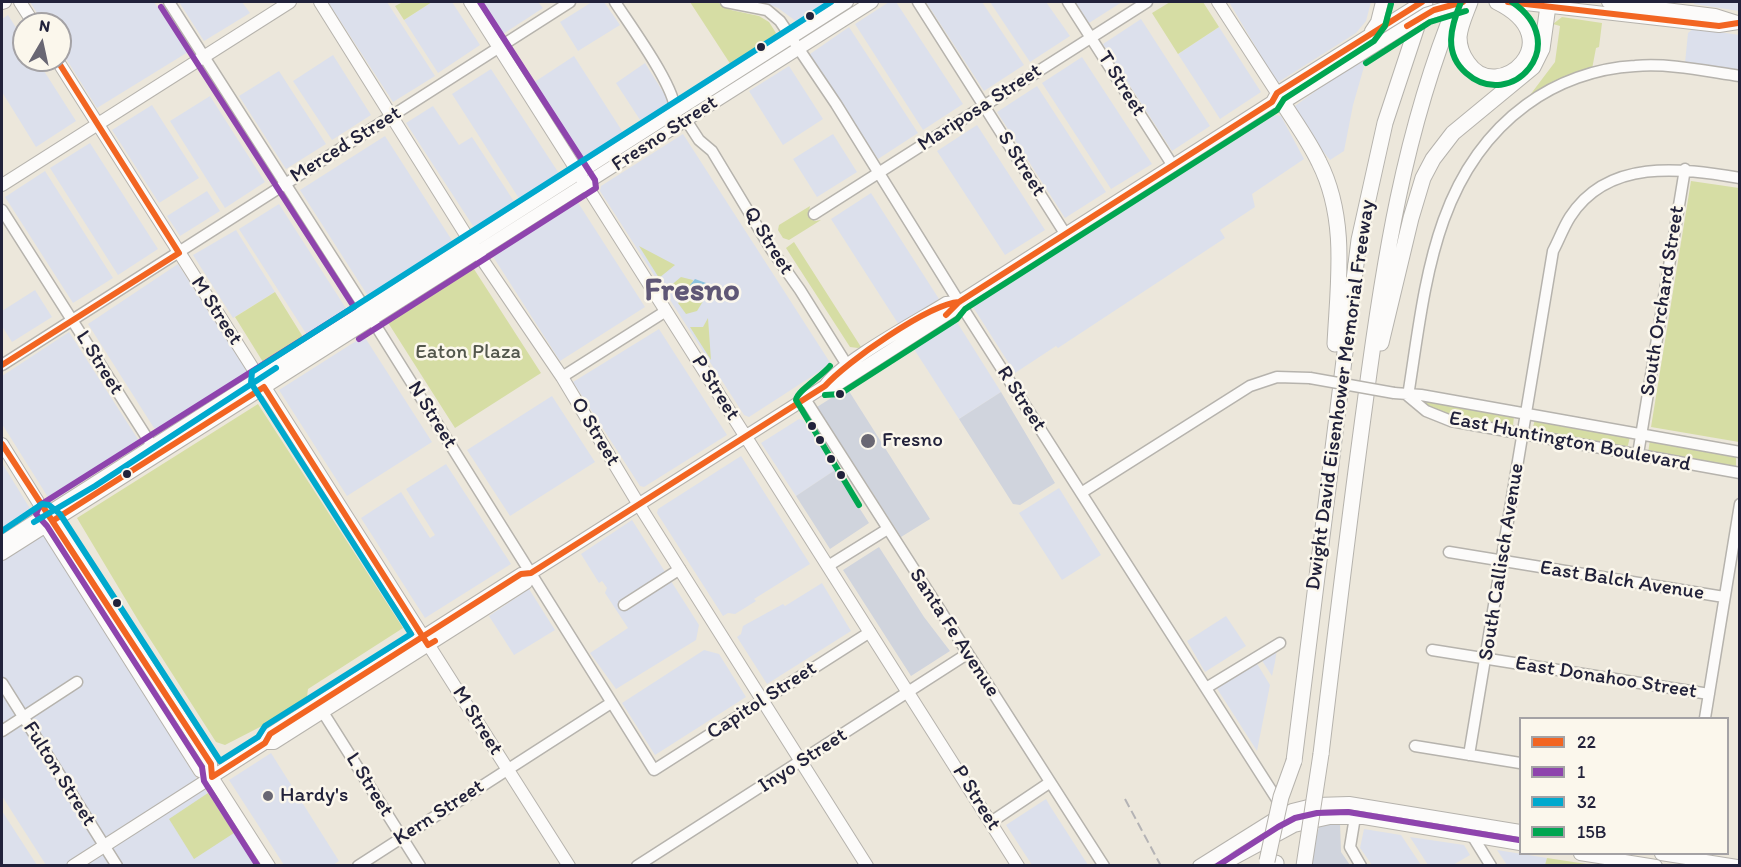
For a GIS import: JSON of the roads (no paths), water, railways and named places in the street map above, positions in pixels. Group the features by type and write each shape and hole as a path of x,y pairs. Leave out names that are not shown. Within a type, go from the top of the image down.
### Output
{"highway":[{"name":"Dwight David Eisenhower Memorial Freeway","path":"1294,756 1353,280 1371,182 1398,81 1424,2"},
{"name":"Dwight David Eisenhower Memorial Freeway","path":"1304,866 1321,754 1361,428 1392,222 1414,129 1441,39 1457,2"},
{"path":"1470,2 1460,35 1461,51 1471,68 1494,77 1508,75 1519,67 1527,57 1531,40 1522,17 1502,2"},
{"path":"1361,428 1411,218 1423,178 1437,152 1453,133 1533,67 1542,49 1547,4"},
{"path":"1277,99 1320,163 1333,199 1338,228 1331,462"},
{"path":"1265,866 1281,797 1294,756"},
{"path":"1275,866 1294,756"}],"main road":[{"path":"2,184 290,2"},
{"name":"O Street","path":"320,2 474,248 562,377 639,505 867,866"},
{"name":"P Street","path":"470,2 1018,866"},
{"name":"Fresno Street","path":"795,43 848,2"},
{"name":"Fresno Street","path":"155,451 172,447 262,382 474,248 580,174 680,117 795,43 872,2"},
{"path":"1218,2 1277,99"},
{"path":"1368,34 1377,22 1382,2"},
{"path":"825,386 835,386 952,311 959,302 1277,99 1368,34 1424,2"},
{"path":"1277,99 1381,42 1426,14 1463,2"},
{"path":"1502,2 1607,8 1628,3 1683,11 1719,26 1739,23"},
{"path":"1584,2 1638,17 1683,11"},
{"path":"1683,11 1689,17 1724,18 1739,23"},
{"name":"M Street","path":"65,72 569,866"},
{"name":"Fresno Street","path":"474,248 586,185 680,117"},
{"path":"73,866 265,743 270,734 320,708 426,641 526,583 531,573 825,386 831,376 848,365 946,303 959,302"},
{"name":"Fresno Street","path":"2,554 48,520 155,451 214,406 262,382"},
{"path":"172,447 173,438 205,417 214,406"},
{"path":"2,444 153,697 200,771 212,777"},
{"path":"48,520 190,730 211,764 212,777 268,866"},
{"name":"Fresno Street","path":"2,542 48,520"},
{"path":"153,697 163,700 170,712 190,730"},
{"path":"1198,866 1286,813 1316,804 1348,803 1519,831"},
{"path":"1220,865 1294,826 1322,818 1355,817 1519,844"},
{"path":"1586,855 1656,866"},
{"path":"1667,855 1737,866"}],"street":[{"name":"N Street","path":"170,2 369,314 654,771"},
{"name":"Merced Street","path":"2,365 570,2"},
{"name":"Q Street","path":"615,2 663,77 680,117 699,140 712,151 771,249 848,365"},
{"name":"R Street","path":"726,2 771,12 795,43 1294,826"},
{"name":"S Street","path":"918,2 1066,235"},
{"name":"T Street","path":"1068,2 1173,166"},
{"name":"Mariposa Street","path":"814,214 1147,2"},
{"path":"1408,396 1439,229 1461,177 1499,126 1551,89 1602,71 1651,65 1740,76"},
{"name":"South Callisch Avenue","path":"1469,755 1487,659 1553,251 1570,217 1593,192 1620,177 1645,170 1685,169 1740,178"},
{"name":"South Orchard Street","path":"1638,454 1685,169"},
{"name":"L Street","path":"2,210 155,451"},
{"path":"562,377 666,311"},
{"name":"East Huntington Boulevard","path":"1081,493 1250,386 1277,377 1310,378 1408,396 1421,395 1740,452"},
{"name":"East Huntington Boulevard","path":"1408,396 1417,405 1437,416 1522,434 1740,473"},
{"name":"Santa Fe Avenue","path":"805,399 886,530 1104,866"},
{"path":"1705,717 1740,504"},
{"path":"828,567 886,530"},
{"name":"East Balch Avenue","path":"1449,552 1724,597"},
{"path":"624,604 680,569"},
{"name":"Capitol Street","path":"654,771 870,632"},
{"path":"1206,688 1280,643"},
{"name":"East Donahoo Street","path":"1432,650 1709,694"},
{"name":"Inyo Street","path":"637,866 967,654"},
{"path":"2,731 77,682"},
{"name":"Fulton Street","path":"2,683 117,866"},
{"name":"Kern Street","path":"358,866 611,703"},
{"name":"L Street","path":"320,708 420,866"},
{"path":"1416,746 1519,763"},
{"path":"990,822 1049,783"},
{"path":"1355,817 1350,847 1361,866"},
{"path":"1464,822 1491,866"}],"water":[{"path":"695,279 706,283 704,294 698,296 691,293 676,302 690,292 690,285"}],"railway":[{"path":"1125,799 1161,866"}],"place":[{"name":"Fresno","path":"868,441"},
{"name":"Hardy's","path":"268,796"}],"district":[{"name":"Fresno","path":"692,292"}],"park label":[{"name":"Eaton Plaza","path":"468,353"}]}
